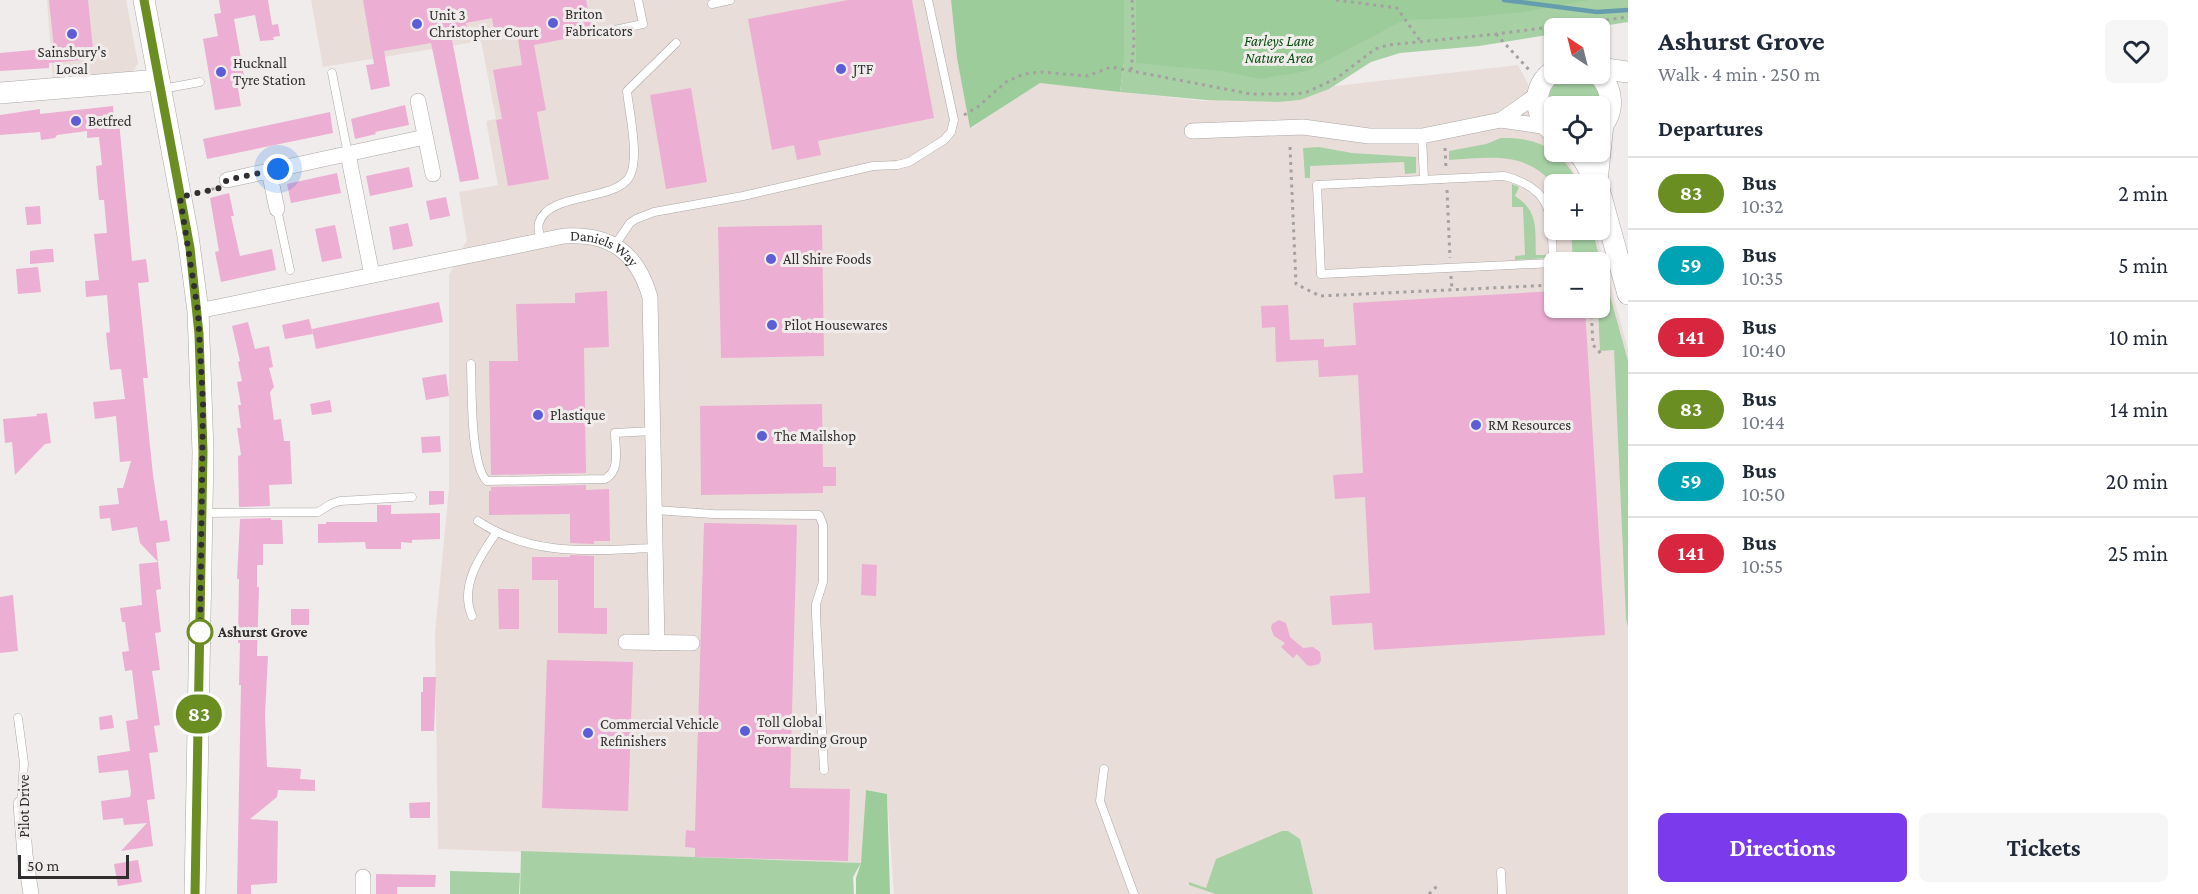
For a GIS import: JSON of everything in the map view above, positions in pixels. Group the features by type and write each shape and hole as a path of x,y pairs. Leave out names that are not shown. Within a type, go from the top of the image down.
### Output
{"main road":[{"path":"144,0 198,311 203,404 195,894"},
{"path":"1610,70 1628,72"},
{"path":"1544,118 1539,111 1545,84"},
{"path":"1606,84 1609,89 1610,108"},
{"path":"0,93 160,85"},
{"path":"1611,101 1628,88"},
{"path":"1610,229 1628,294"}],"street":[{"path":"1501,120 1544,83"},
{"path":"417,101 434,174"},
{"path":"1192,131 1302,127 1369,136 1422,136 1501,120 1544,128"},
{"path":"227,180 425,137"},
{"path":"348,154 372,275"},
{"path":"269,171 277,208"},
{"name":"Daniels Way","path":"198,311 540,241 579,235 598,238 615,245 639,270 650,297 657,643"},
{"path":"626,642 692,643"},
{"name":"Pilot Drive","path":"21,804 31,894"},
{"path":"363,877 363,894"}],"lane":[{"path":"596,34 643,24 638,0"},
{"path":"711,4 730,0"},
{"path":"615,245 630,223 654,212 753,194 873,166 897,165 909,162 944,140 951,132 954,120 928,0"},
{"path":"540,241 538,225 542,215 554,206 613,189 628,179 635,162 627,91 676,43"},
{"path":"332,73 348,154"},
{"path":"160,85 200,82"},
{"path":"1422,136 1424,179"},
{"path":"1504,176 1532,186 1544,199 1551,218 1553,263 1321,274 1317,184 1424,179 1504,176"},
{"path":"277,208 290,270"},
{"path":"471,364 475,449 483,476 487,481 605,479 615,468 615,433 653,431"},
{"path":"202,513 318,512 340,501 412,497"},
{"path":"655,510 713,514 819,515 822,518 823,582 816,604 816,615 824,771"},
{"path":"478,521 496,533 556,550 655,548"},
{"path":"472,616 467,596 469,584 496,533"},
{"name":"Pilot Drive","path":"18,718 24,763 21,804"},
{"path":"1104,770 1100,801 1134,894"},
{"path":"1501,872 1502,894"}],"path":[{"path":"1131,70 1134,43 1132,0"},
{"path":"1336,0 1397,8 1422,42"},
{"path":"954,120 979,106 1006,82 1024,74 1041,72 1087,76 1111,67 1251,94 1296,94 1307,92 1337,78 1375,49 1388,45 1628,17"},
{"path":"1496,34 1544,81"},
{"path":"1290,147 1296,284 1320,296 1544,285"},
{"path":"1445,148 1452,290"},
{"path":"180,197 220,188 227,180"},
{"path":"1592,318 1593,345 1602,356"},
{"path":"1430,894 1437,886"}],"shaded area":[{"path":"47,0 126,0 138,63 134,70 53,80"},
{"path":"311,0 951,0 957,58 971,128 1040,83 1204,101 1518,65 1544,115 1544,162 1568,162 1575,174 1544,174 1544,240 1598,240 1601,252 1544,252 1544,318 1610,318 1610,284 1628,349 1628,894 894,894 887,794 866,790 861,863 438,849 435,634 449,488 449,275 467,240 459,192 498,185 486,121 496,119 481,41 323,67"}],"green space":[{"path":"951,0 1124,0 1124,62 1120,92 1040,83 970,128 957,58"},
{"name":"Farleys Lane Nature Area","path":"1124,0 1628,0 1628,22 1610,25 1610,18 1544,18 1544,36 1479,46 1400,53 1371,62 1329,89 1300,100 1278,102 1206,100 1120,92 1124,62"},
{"path":"1136,0 1589,0 1524,12 1404,20 1307,71 1260,79 1222,71 1136,63"},
{"path":"1555,84 1594,84 1601,96 1549,96"},
{"path":"1501,138 1515,138 1538,143 1544,146 1544,162 1565,162 1573,174 1544,175 1531,166 1506,159 1449,160 1449,151 1486,144"},
{"path":"1319,147 1352,153 1416,157 1416,173 1405,174 1404,162 1310,166 1310,178 1305,178 1303,148"},
{"path":"1512,184 1519,187 1515,196 1523,202 1532,215 1536,255 1544,255 1544,258 1515,260 1515,256 1525,255 1523,207 1512,207"},
{"path":"1572,240 1595,240 1598,252 1572,252"},
{"path":"1610,296 1628,361 1628,627 1614,350 1600,351 1598,318 1610,318"},
{"path":"866,790 887,794 890,894 856,894 856,878 861,863"},
{"path":"1282,831 1288,831 1300,839 1313,894 1216,894 1189,885 1189,882 1206,888 1216,859"},
{"path":"521,851 861,863 853,877 854,894 520,894"},
{"path":"450,871 520,873 519,894 450,894"}],"building":[{"path":"49,0 88,0 94,59 49,63 49,68 0,71 0,53 54,48"},
{"path":"219,0 268,0 272,25 278,24 280,36 273,37 274,40 260,41 255,15 234,19 246,87 238,88 241,106 215,110 203,39 218,36 214,14 221,13"},
{"path":"363,0 586,0 592,30 590,34 534,45 546,110 537,112 549,179 508,186 496,120 502,119 493,70 522,65 516,26 494,30 492,18 466,23 469,37 452,40 479,179 460,182 431,43 384,51 390,86 371,90 366,65 374,64"},
{"name":"JTF","path":"848,0 912,0 934,118 818,141 821,155 797,160 794,145 772,150 748,19"},
{"path":"691,88 707,182 666,189 650,95"},
{"path":"405,105 409,125 355,139 351,119"},
{"path":"113,106 114,121 119,121 132,261 146,259 149,282 138,283 148,378 143,378 160,521 167,520 170,541 156,543 158,562 140,543 137,527 112,531 110,518 100,519 99,506 119,504 117,488 123,488 131,461 120,462 116,416 95,419 93,402 125,399 121,369 110,370 106,333 110,332 107,295 86,297 85,281 99,280 94,234 107,233 104,200 99,200 97,180 96,166 102,165 99,137 87,138 87,131 57,135 55,138 41,140 40,132 0,135 0,115 40,109 40,114"},
{"path":"330,112 333,133 207,159 203,139"},
{"path":"409,167 413,187 370,196 366,176"},
{"path":"337,173 341,193 291,203 287,184"},
{"path":"229,193 234,216 231,216 240,256 272,249 276,270 221,282 215,252 219,251 210,198"},
{"path":"446,197 450,216 430,220 426,201"},
{"path":"40,206 41,224 27,225 25,207"},
{"path":"408,223 413,246 393,250 389,227"},
{"path":"335,225 342,258 322,262 315,229"},
{"path":"822,225 824,356 721,358 718,227"},
{"path":"53,249 54,262 30,264 30,251"},
{"path":"38,267 41,292 18,294 16,269"},
{"name":"Plastique","path":"607,291 609,347 584,348 586,473 491,475 489,361 518,361 516,304 575,303 575,293"},
{"name":"RM Resources","path":"1544,292 1544,318 1586,318 1605,635 1374,650 1372,623 1332,625 1330,596 1370,593 1365,497 1335,499 1333,475 1363,473 1358,375 1319,377 1318,360 1276,362 1275,327 1262,328 1261,306 1288,305 1290,340 1324,339 1324,347 1356,345 1353,303"},
{"path":"439,302 443,322 316,349 312,329"},
{"path":"309,319 313,334 285,339 282,325"},
{"path":"248,322 255,349 269,346 273,367 269,368 274,387 270,392 274,420 281,419 284,441 290,441 292,484 269,485 270,506 239,507 238,456 241,455 237,428 241,428 238,405 241,405 237,382 242,381 232,326"},
{"path":"446,374 449,396 426,400 422,378"},
{"path":"330,400 332,412 312,415 310,404"},
{"name":"The Mailshop","path":"822,404 823,467 836,467 836,486 823,486 823,493 701,495 700,406"},
{"path":"47,413 51,443 45,444 15,475 12,442 5,443 3,419"},
{"path":"440,436 441,452 422,453 421,437"},
{"path":"586,485 586,490 609,489 610,541 594,541 594,544 570,543 570,514 489,515 491,487"},
{"path":"429,491 444,491 444,504 429,505"},
{"path":"377,505 391,505 391,514 440,513 440,539 412,540 412,543 401,542 401,549 366,549 365,542 318,543 318,524 377,522"},
{"path":"271,518 271,520 282,520 283,544 263,544 263,565 257,565 257,587 259,587 257,656 268,656 265,715 267,767 301,769 300,779 315,780 315,791 278,790 277,797 250,819 278,821 277,883 251,885 251,894 237,894 241,685 239,685 240,643 238,643 239,579 237,579 240,519"},
{"name":"Toll Global Forwarding Group","path":"704,523 797,525 790,788 850,789 848,861 695,857 695,848 685,847 686,830 695,831"},
{"path":"570,555 594,556 594,608 607,608 607,634 558,633 558,580 532,580 532,557 570,557"},
{"path":"158,562 161,589 156,590 161,632 155,633 160,670 152,671 160,725 154,726 158,752 149,753 155,799 147,800 153,846 121,851 147,823 124,825 123,818 103,820 101,801 130,797 131,792 128,770 99,773 97,756 130,751 126,721 138,719 132,670 125,671 122,652 129,651 125,622 122,622 120,608 142,605 139,564"},
{"path":"862,564 877,565 876,596 861,595"},
{"path":"498,589 519,589 519,629 499,629"},
{"path":"13,595 18,651 0,653 0,597"},
{"path":"291,609 309,609 309,625 291,625"},
{"path":"1279,620 1286,623 1290,637 1303,648 1313,647 1320,652 1319,664 1307,665 1297,654 1293,658 1281,647 1285,643 1274,636 1271,628 1272,624"},
{"name":"Commercial Vehicle Refinishers","path":"547,660 633,662 628,811 542,808"},
{"path":"423,677 436,677 434,731 421,731"},
{"path":"112,715 114,728 100,730 99,717"},
{"path":"430,802 430,818 410,818 409,803"},
{"path":"138,860 142,882 118,886 114,864"},
{"path":"376,874 436,875 435,887 397,887 397,894 376,894"}],"waterway":[{"path":"1504,0 1597,12 1628,10"}],"bus line":[{"name":"83","path":"144,0 190,248 198,311 203,452 195,894"}],"place":[{"name":"Briton Fabricators","path":"553,23"},
{"name":"Unit 3 Christopher Court","path":"417,24"},
{"name":"Sainsbury's Local","path":"72,34"},
{"name":"JTF","path":"841,69"},
{"name":"Hucknall Tyre Station","path":"221,72"},
{"name":"Betfred","path":"76,121"},
{"name":"All Shire Foods","path":"771,259"},
{"name":"Pilot Housewares","path":"772,325"},
{"name":"Plastique","path":"538,415"},
{"name":"RM Resources","path":"1476,425"},
{"name":"The Mailshop","path":"762,436"},
{"name":"Ashurst Grove","path":"200,632"},
{"name":"Toll Global Forwarding Group","path":"745,731"},
{"name":"Commercial Vehicle Refinishers","path":"588,733"}],"route":[{"path":"200,632 200,637 203,404 198,311 192,260 180,197 220,188 227,180 278,169"}]}
